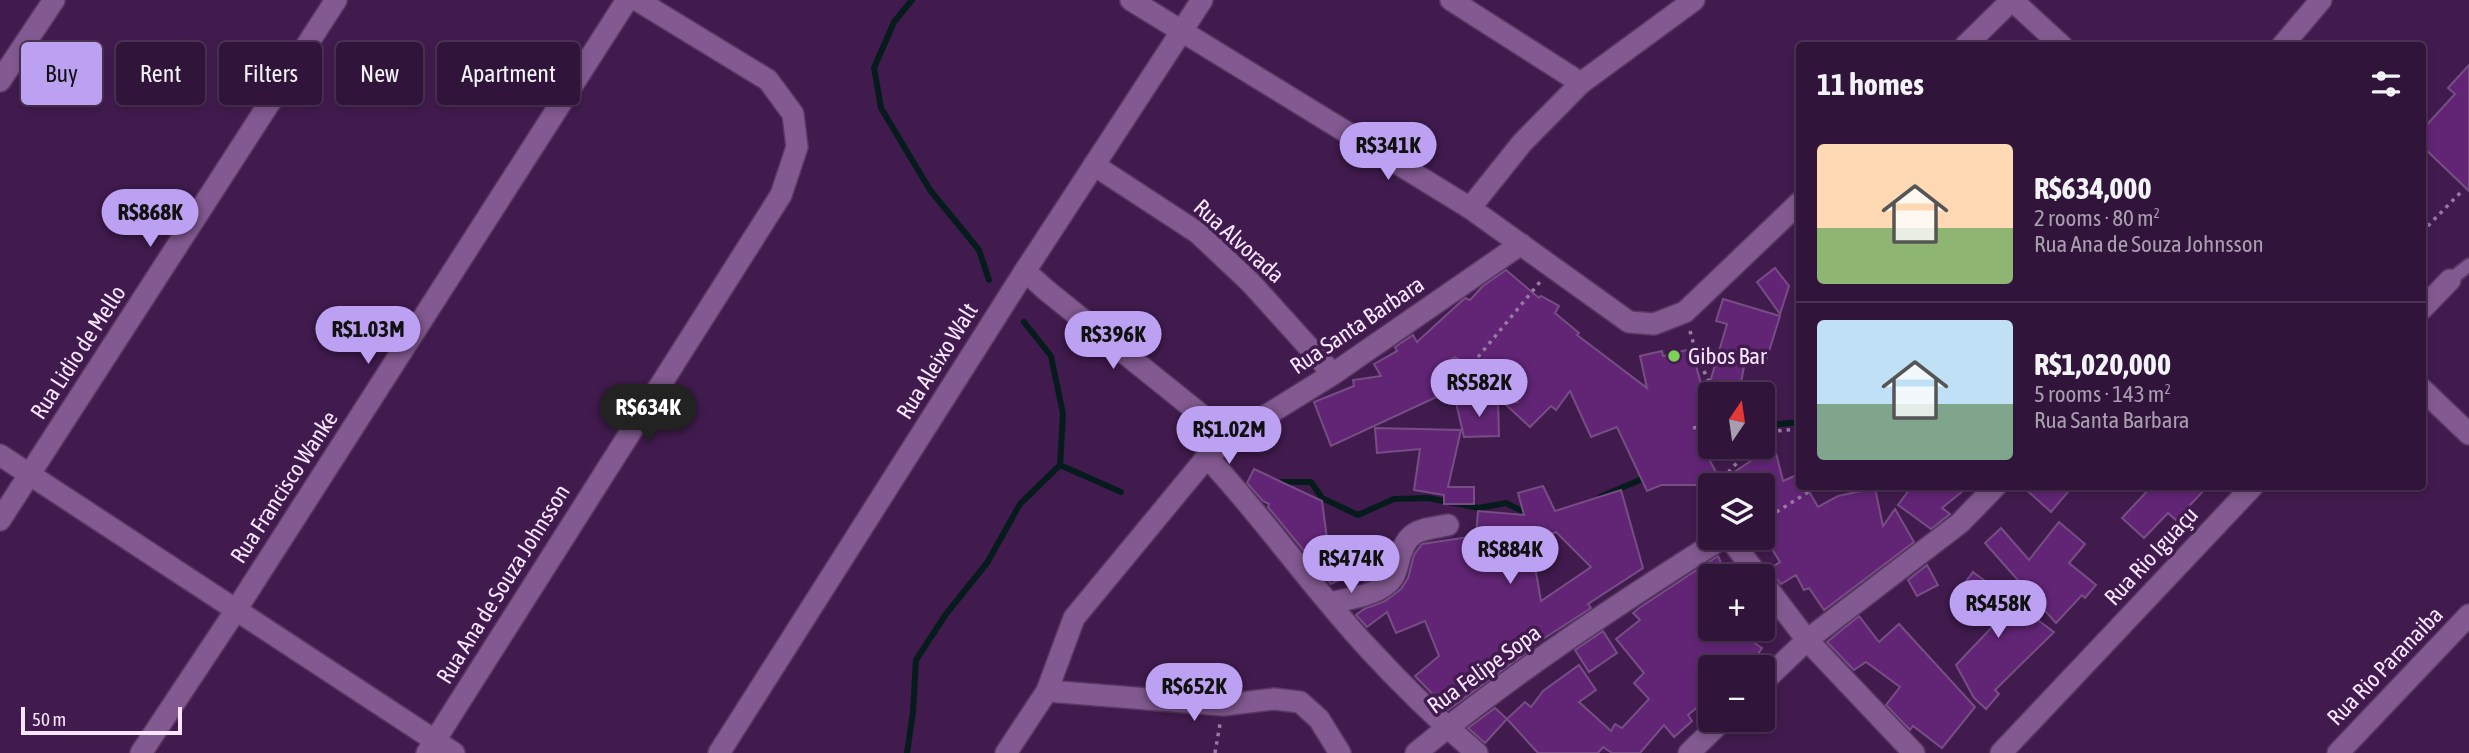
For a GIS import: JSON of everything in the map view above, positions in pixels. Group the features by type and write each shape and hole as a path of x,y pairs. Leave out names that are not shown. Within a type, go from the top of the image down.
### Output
{"street":[{"path":"0,81 54,0"},
{"name":"Rua Lidio de Mello","path":"0,520 336,0"},
{"name":"Rua Francisco Wanke","path":"141,753 236,610 627,0"},
{"name":"Rua Ana de Souza Johnsson","path":"431,747 781,195 797,147 793,114 768,80 637,0"},
{"path":"1131,0 1470,208 1629,322 1654,324 1685,312 1796,206"},
{"name":"Rua Aleixo Walt","path":"719,753 1025,271 1202,0"},
{"path":"1451,0 1581,83"},
{"path":"1470,208 1522,143 1581,83 1694,0"},
{"path":"1969,42 2012,0 2058,42"},
{"path":"2284,42 2321,0"},
{"name":"Rua Alvorada","path":"1094,165 1198,233 1250,282 1334,374"},
{"name":"Rua Santa Barbara","path":"1006,753 1046,691 1074,618 1206,457 1230,438 1334,374 1521,244"},
{"path":"1025,271 1230,438"},
{"path":"2426,305 2450,280"},
{"path":"2426,392 2469,434"},
{"path":"0,455 236,610 431,747 454,753"},
{"path":"1206,457 1239,492 1368,649 1447,728 1477,753"},
{"path":"1775,670 1807,640 1961,523 1992,490"},
{"name":"Rua Rio Iguaçu","path":"2001,753 2249,490"},
{"path":"1330,603 1364,595 1385,586 1394,577 1402,548 1409,537 1419,530 1448,525"},
{"name":"Rua Felipe Sopa","path":"1416,753 1598,617 1704,550"},
{"path":"1775,598 1807,640 1914,753"},
{"name":"Rua Rio Paranaiba","path":"2338,753 2469,615"},
{"path":"1046,691 1223,705 1274,699 1300,702 1319,719 1340,753"},
{"path":"1689,753 1711,732"}],"lane":[{"path":"2450,280 2469,265"}],"path":[{"path":"2426,228 2461,192"},
{"path":"1478,357 1552,266"},
{"path":"1685,312 1697,355 1709,382"},
{"path":"1693,428 1698,427"},
{"path":"1775,430 1796,429"},
{"path":"1728,473 1740,459"},
{"path":"1775,513 1812,490"},
{"path":"1215,753 1223,705"}],"building":[{"path":"2469,65 2469,191 2426,150 2426,126 2455,94 2448,88"},
{"path":"1775,268 1789,286 1780,314 1757,282"},
{"path":"1506,270 1539,298 1541,296 1559,306 1555,313 1579,333 1577,335 1647,388 1640,356 1662,351 1663,356 1691,349 1701,382 1698,382 1698,459 1709,459 1717,473 1698,473 1698,485 1661,485 1647,491 1617,427 1591,437 1570,391 1556,410 1551,406 1530,427 1503,402 1517,402 1455,357 1433,373 1443,394 1331,446 1314,402 1354,386 1353,380 1381,376 1374,364 1397,351 1395,347 1413,335 1417,342 1465,298 1470,300 1483,286"},
{"path":"1723,299 1780,316 1766,361 1746,355 1741,382 1710,382 1727,324 1716,321"},
{"path":"1498,402 1499,436 1464,437 1456,403"},
{"path":"1375,428 1461,430 1448,487 1474,487 1474,504 1444,504 1444,495 1414,490 1420,449 1377,453"},
{"path":"1775,449 1783,481 1796,475 1796,490 1808,490 1818,507 1838,496 1875,490 1883,526 1895,509 1914,542 1824,610 1809,588 1804,590 1796,575 1781,584 1775,576 1775,565 1780,562 1773,550 1775,550 1775,473 1733,473 1754,459 1775,459"},
{"path":"1254,469 1322,501 1328,546 1356,552 1359,542 1389,549 1382,570 1366,581 1346,576 1331,584 1268,507 1269,504 1247,483"},
{"path":"1543,486 1555,511 1621,490 1643,568 1588,604 1591,608 1529,648 1530,650 1448,710 1415,676 1439,656 1425,621 1396,633 1387,612 1367,627 1356,615 1385,601 1401,589 1408,578 1414,555 1422,544 1476,536 1478,511 1524,515 1518,493","holes":["1556,532 1591,567 1541,601 1531,544"]},
{"path":"1909,490 1964,490 1942,508 1950,514 1931,529 1898,505"},
{"path":"2026,490 2070,490 2051,512"},
{"path":"2148,490 2204,490 2176,520 2168,513 2144,538 2122,518"},
{"path":"2059,522 2085,544 2069,563 2096,585 2085,598 2082,595 2056,623 1985,543 2001,528 2029,560"},
{"path":"1718,556 1722,564 1706,564"},
{"path":"1927,565 1938,585 1917,596 1908,580"},
{"path":"1698,569 1698,641 1752,641 1762,648 1757,655 1698,655 1698,707 1688,715 1692,721 1674,737 1664,725 1640,753 1612,753 1603,747 1598,753 1538,753 1507,719 1525,702 1531,707 1543,691 1579,665 1596,690 1579,702 1611,731 1615,724 1622,728 1649,699 1634,683 1644,673 1616,639 1640,620 1633,613"},
{"path":"1973,572 2054,632 1995,690 1999,694 1986,709 1974,698 1956,665 1995,624 1956,595"},
{"path":"1859,616 1879,642 1899,624 1975,707 1942,748 1913,726 1910,730 1886,705 1900,687 1866,662 1854,670 1827,642"},
{"path":"1603,631 1617,653 1589,672 1575,650"},
{"path":"1495,708 1507,719 1485,743 1468,728"}],"waterway":[{"path":"912,0 894,22 874,68 881,108 930,190 979,250 989,280"},
{"path":"907,753 916,660 946,614 987,563 1020,504 1060,465 1063,414 1051,356 1024,322"},
{"path":"1775,425 1796,422"},
{"path":"1060,465 1121,492"},
{"path":"1600,497 1647,477"},
{"path":"1282,482 1311,482 1322,498 1358,515 1394,499 1428,498 1479,508 1506,503 1528,514"}],"place":[{"name":"Gibos Bar","path":"1674,356"}]}
